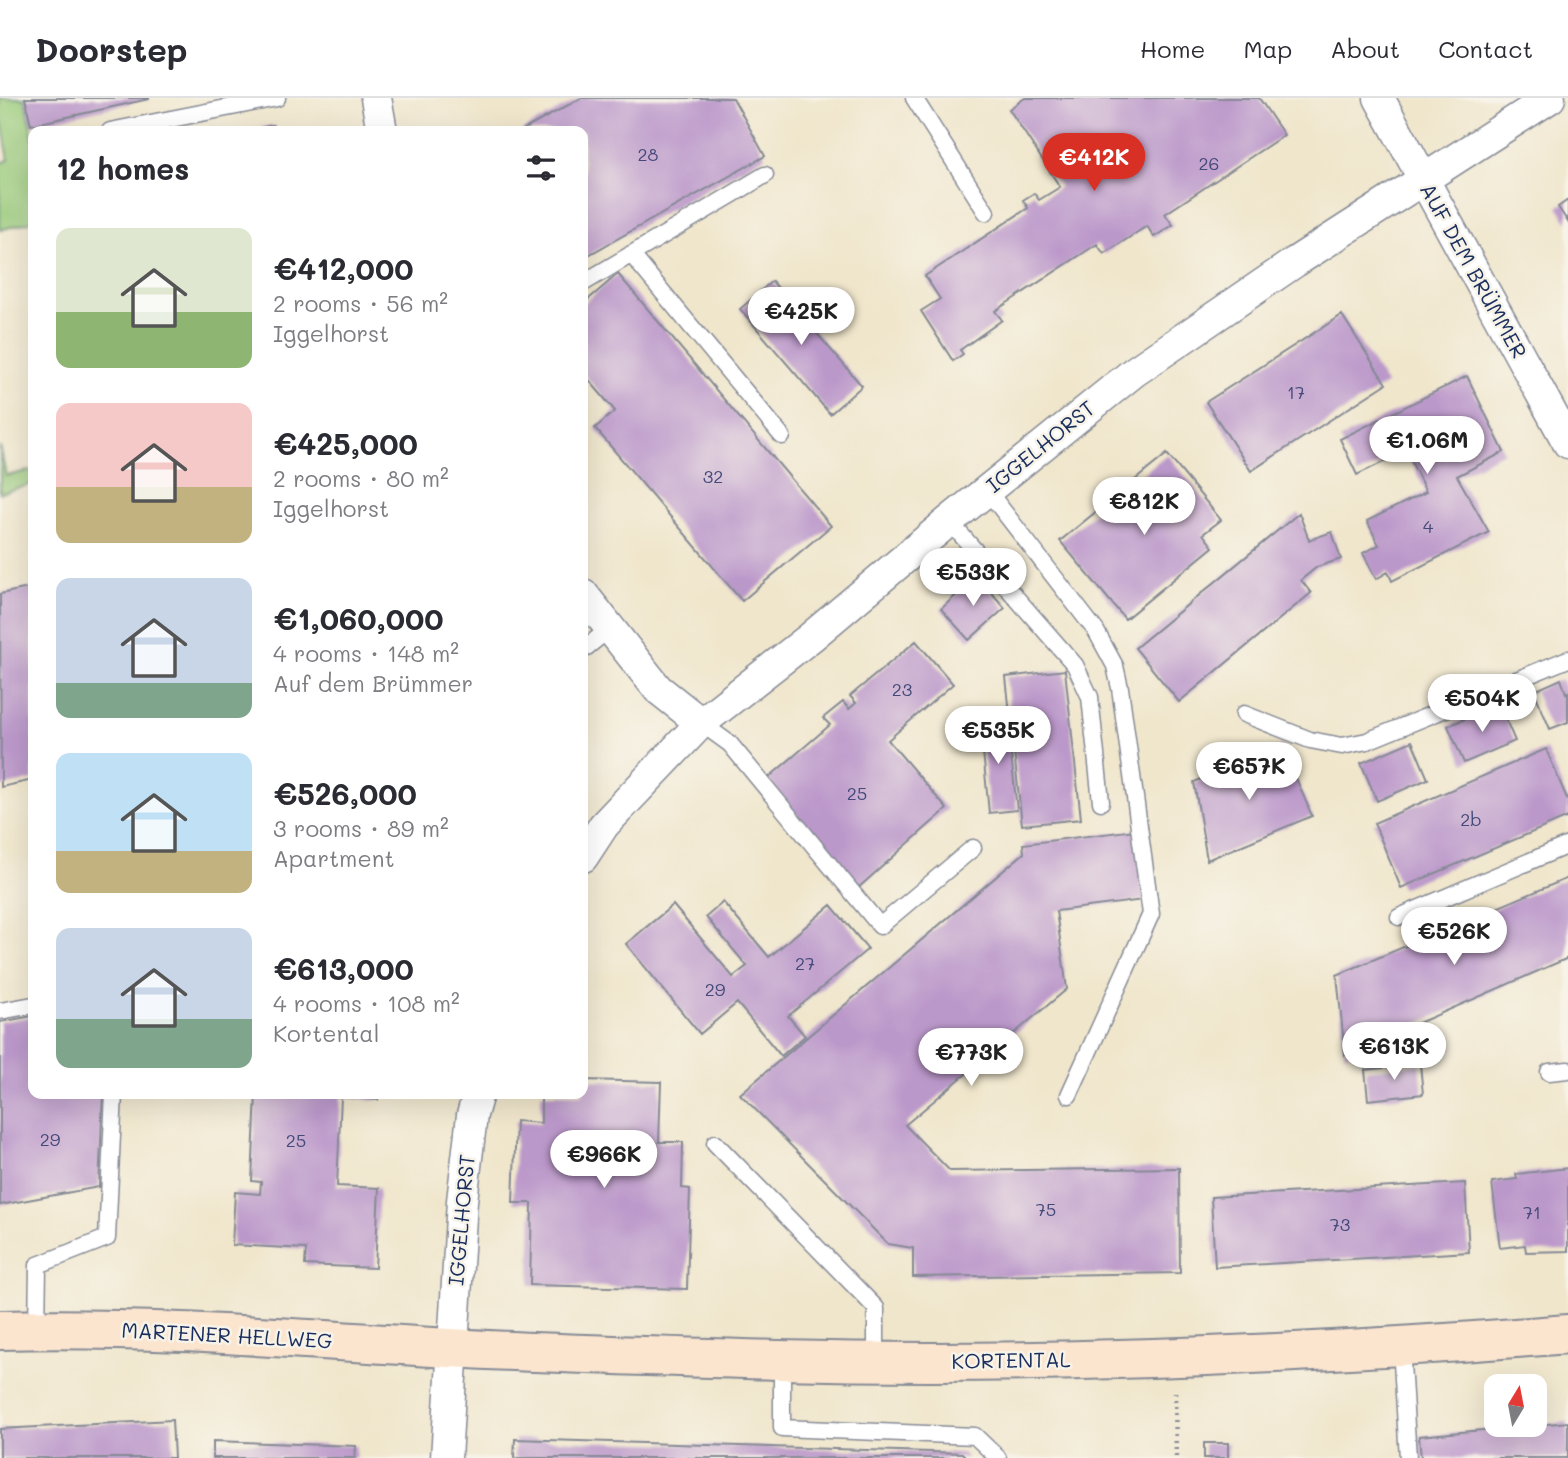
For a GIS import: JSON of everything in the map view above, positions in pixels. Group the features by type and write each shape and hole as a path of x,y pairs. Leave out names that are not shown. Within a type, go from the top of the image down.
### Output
{"street":[{"path":"376,98 381,126"},
{"name":"AUF DEM BRÜMMER","path":"1379,98 1568,443"},
{"name":"IGGELHORST","path":"588,849 604,825 701,723 811,637 949,521 1134,372 1295,262 1550,98"},
{"path":"588,601 658,689 701,723"},
{"name":"IGGELHORST","path":"446,1458 462,1200 471,1115 476,1099"},
{"name":"MARTENER HELLWEG","path":"19,1330 194,1331 453,1348"},
{"name":"KORTENTAL","path":"453,1348 782,1360 977,1362 1174,1358 1401,1347 1568,1334"}],"lane":[{"path":"135,126 277,98"},
{"path":"914,98 986,212"},
{"path":"588,280 765,174"},
{"path":"631,254 782,436"},
{"path":"987,490 1096,631 1115,666 1126,728 1151,914 1069,1096"},
{"path":"949,521 1075,665 1090,698 1101,803"},
{"path":"588,646 609,629"},
{"path":"1244,714 1311,740 1342,746 1367,741 1568,659"},
{"path":"701,723 730,744 880,926 973,848"},
{"path":"1399,917 1568,845"},
{"path":"0,1011 28,1006"},
{"path":"1549,1072 1568,1070"},
{"path":"19,1330 38,1265 107,1238 114,1099"},
{"path":"715,1143 876,1308 876,1362"},
{"path":"1401,1347 1408,1458"},
{"path":"782,1360 782,1428 975,1436 998,1458"}],"path":[{"path":"1175,1392 1176,1458"}],"green space":[{"path":"0,98 25,98 31,126 28,126 28,222 0,230 0,163 9,160"},
{"path":"0,446 6,476 28,471 28,485 0,493"}],"building":[{"path":"25,98 149,98 149,99 31,125"},
{"path":"581,98 733,98 765,156 588,255 588,126 530,126"},
{"path":"1025,98 1259,98 1284,135 1165,214 1173,225 1154,237 1147,226 1104,254 1097,244 995,311 1002,320 960,350 963,354 953,361 921,311 940,299 925,276 1028,208 1023,200 1034,193 1039,200 1060,187 1009,109"},
{"path":"1568,200 1568,222 1558,207"},
{"path":"618,274 831,526 742,601 595,428 615,411 588,379 588,300"},
{"path":"772,281 862,386 830,414 740,309"},
{"path":"1342,315 1386,384 1251,471 1206,402"},
{"path":"1467,376 1504,452 1457,476 1489,532 1392,581 1388,572 1376,579 1363,553 1379,545 1367,521 1426,492 1406,451 1357,475 1340,439"},
{"path":"1167,454 1221,520 1203,534 1213,547 1125,619 1060,541"},
{"path":"1299,513 1309,540 1332,532 1341,559 1317,567 1301,580 1311,593 1179,702 1135,648"},
{"path":"1007,550 1024,570 1013,579 996,559"},
{"path":"977,576 1005,608 969,640 941,609"},
{"path":"28,588 28,781 1,787 0,594"},
{"path":"916,641 953,684 888,740 947,809 858,888 767,779 830,725 823,718 843,702 849,709 856,703 850,696"},
{"path":"1065,670 1081,819 1022,825 1006,677"},
{"path":"1561,679 1566,693 1568,692 1568,722 1550,729 1534,691"},
{"path":"1499,704 1515,741 1464,763 1448,726"},
{"path":"1007,718 1017,810 989,813 980,721"},
{"path":"1412,741 1428,779 1377,801 1361,763"},
{"path":"1282,745 1312,816 1207,860 1194,782"},
{"path":"1546,749 1568,801 1568,817 1401,888 1374,823"},
{"path":"1135,830 1144,900 1056,911 1067,989 905,1125 950,1171 1179,1168 1180,1273 913,1277 913,1248 888,1244 740,1094 1024,853 1023,844"},
{"path":"1568,878 1568,958 1345,1055 1337,975"},
{"path":"723,902 769,957 831,905 868,949 788,1016 805,1036 781,1056 737,1003 700,1034 626,944 673,905 733,977 747,966 706,917"},
{"path":"28,1017 28,1099 103,1099 99,1187 0,1205 0,1022"},
{"path":"1420,1064 1423,1094 1368,1100 1365,1070"},
{"path":"588,1080 661,1082 659,1142 683,1142 682,1188 690,1189 687,1289 530,1285 532,1203 513,1203 516,1121 541,1123 541,1099 588,1099"},
{"path":"256,1099 341,1099 337,1186 379,1188 375,1268 305,1265 306,1249 232,1245 235,1192 260,1194 261,1182 252,1181"},
{"path":"1568,1168 1568,1251 1526,1252 1525,1245 1500,1248 1492,1182 1517,1179 1516,1174"},
{"path":"1465,1183 1469,1252 1215,1267 1211,1197"},
{"path":"172,1420 174,1458 0,1458 0,1429"},
{"path":"1568,1422 1568,1458 1421,1458 1419,1436 1484,1430 1484,1437 1547,1437 1547,1424"},
{"path":"515,1439 962,1453 967,1458 514,1458"},
{"path":"213,1441 356,1446 355,1458 213,1458"},
{"path":"1204,1443 1228,1443 1228,1458 1204,1458"}]}
